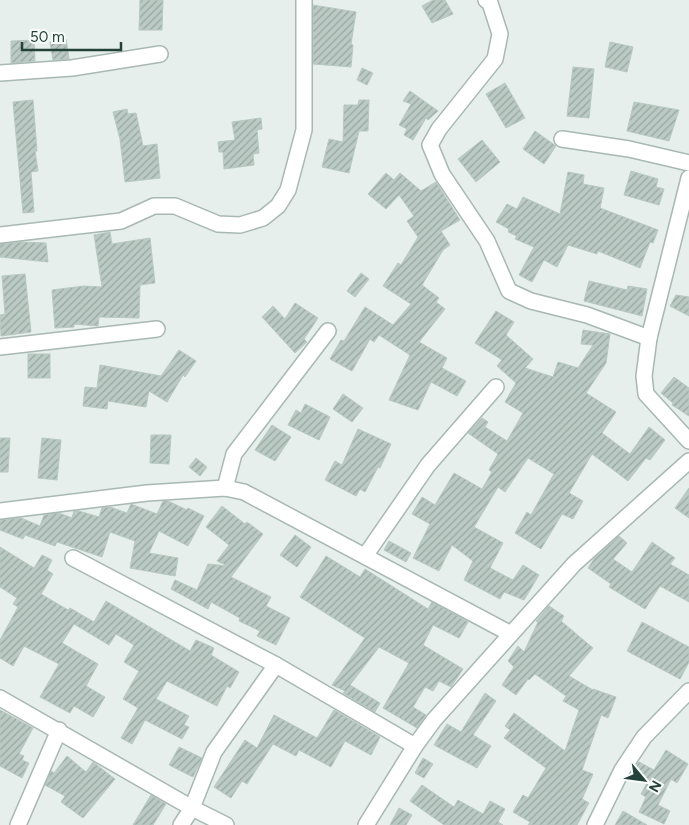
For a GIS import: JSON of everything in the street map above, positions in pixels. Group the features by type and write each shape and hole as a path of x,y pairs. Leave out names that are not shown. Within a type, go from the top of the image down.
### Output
{"street":[{"path":"0,235 121,221 154,206 175,206 218,224 240,225 263,218 278,206 288,190 304,130 304,0"},
{"path":"486,0 490,4 500,34 495,59 439,129 430,145 442,174 487,241 509,291 531,301 587,315 649,338"},
{"path":"0,73 72,68 160,54"},
{"path":"562,139 629,149 689,163"},
{"path":"689,178 649,338 644,376 646,394 689,441"},
{"path":"0,347 157,329"},
{"path":"225,488 234,454 328,331"},
{"path":"365,556 428,465 496,387"},
{"path":"366,825 415,746 434,720 574,564 688,463"},
{"path":"0,511 147,493 225,488 244,492 511,634"},
{"path":"73,558 276,666 415,746"},
{"path":"180,825 192,808 214,752 276,666"},
{"path":"596,825 622,770 644,737 689,691"},
{"path":"0,698 59,730 192,808 226,825"},
{"path":"18,825 59,730"}],"building":[{"path":"140,0 163,0 162,30 139,30"},
{"path":"433,0 445,0 453,14 432,23 422,6"},
{"path":"313,5 356,12 351,44 353,45 351,67 313,64"},
{"path":"66,39 69,59 53,60 50,42"},
{"path":"34,40 35,61 11,63 11,41"},
{"path":"610,42 633,47 627,72 605,67"},
{"path":"573,67 594,69 589,118 567,116"},
{"path":"362,68 373,73 367,85 357,80"},
{"path":"505,83 525,118 506,128 486,94"},
{"path":"410,91 438,111 428,120 426,118 413,140 404,135 407,129 399,125 411,104 403,101"},
{"path":"33,100 37,151 35,151 38,171 31,172 34,212 23,213 13,102"},
{"path":"359,100 369,100 368,131 359,131 349,173 322,167 329,139 343,142 344,105 358,105"},
{"path":"634,102 679,110 669,141 627,131"},
{"path":"127,109 128,114 136,113 143,146 157,144 160,178 125,182 120,139 113,112"},
{"path":"261,118 262,129 257,130 259,153 253,154 254,165 224,169 223,152 219,152 218,142 235,140 232,122"},
{"path":"535,131 556,146 544,164 523,149"},
{"path":"482,140 500,162 476,182 458,159"},
{"path":"631,171 658,179 656,187 664,189 659,205 624,195"},
{"path":"568,172 584,175 583,184 604,188 600,208 658,230 653,243 650,242 640,268 598,251 597,254 568,245 557,267 544,260 532,282 519,275 534,247 515,239 517,236 508,232 509,229 496,222 507,204 517,209 523,197 560,214"},
{"path":"386,173 394,180 400,173 421,191 436,182 460,220 441,231 450,245 443,250 422,285 439,298 436,302 445,309 419,342 447,358 442,368 466,381 457,396 431,382 418,410 389,400 410,355 379,335 374,342 370,339 352,371 330,359 341,340 344,341 365,307 393,325 411,304 383,286 398,263 401,265 418,237 407,221 414,216 399,195 386,209 368,194"},
{"path":"110,232 112,244 150,238 155,283 140,285 139,318 99,317 98,326 74,324 74,327 55,328 52,290 84,286 102,287 94,235"},
{"path":"21,242 46,243 48,262 0,257 0,244"},
{"path":"361,273 369,279 355,297 347,291"},
{"path":"25,274 31,332 1,336 0,315 5,314 2,276"},
{"path":"589,281 627,290 628,286 647,289 642,316 584,301"},
{"path":"676,295 689,297 689,316 670,306"},
{"path":"295,303 318,318 304,339 307,342 295,353 262,317 273,306 285,319"},
{"path":"496,311 514,322 506,335 533,359 525,368 553,377 558,362 578,368 593,345 581,344 583,330 610,334 606,363 586,393 616,412 602,433 630,454 649,427 665,440 650,460 646,458 628,481 592,454 569,493 583,501 573,519 562,514 541,549 515,533 527,512 531,515 554,474 528,458 505,492 498,487 474,527 503,543 490,568 513,580 523,565 539,575 524,600 504,592 500,599 464,580 473,561 452,545 439,571 413,558 430,524 412,514 422,497 435,505 454,473 482,489 492,472 489,470 498,454 468,433 482,418 488,422 485,427 507,441 523,413 505,402 516,383 497,366 502,360 475,343"},
{"path":"179,350 196,361 185,377 183,375 167,402 149,391 146,407 108,401 107,409 83,406 85,387 97,388 100,365 161,376"},
{"path":"28,354 50,354 50,378 28,378"},
{"path":"674,377 689,388 689,416 672,405 673,403 661,393"},
{"path":"343,394 363,408 352,422 333,409"},
{"path":"305,404 330,417 319,440 288,425 296,410 301,413"},
{"path":"272,425 291,437 275,461 255,450"},
{"path":"358,429 391,444 380,468 378,467 365,492 360,489 356,496 325,480 335,461 342,465"},
{"path":"151,435 171,435 169,464 150,463"},
{"path":"0,438 10,438 8,472 0,472"},
{"path":"42,438 61,440 57,480 38,478"},
{"path":"196,458 207,467 200,476 189,467"},
{"path":"689,488 689,518 675,508"},
{"path":"163,501 168,501 187,510 188,508 204,516 188,546 159,531 149,553 178,558 175,576 130,568 135,541 110,532 102,557 57,542 55,546 25,535 23,539 0,530 0,520 21,518 40,526 44,515 59,513 72,518 74,511 79,511 99,517 102,508 110,507 127,513 131,504 157,514"},
{"path":"222,506 245,524 247,522 263,534 231,577 271,597 266,606 290,618 276,645 257,636 260,631 239,621 240,618 211,602 208,609 171,589 175,580 197,590 208,564 228,566 217,561 229,545 206,527"},
{"path":"295,535 311,547 297,567 280,555"},
{"path":"619,536 627,543 613,559 632,572 652,542 675,558 670,564 689,575 689,602 660,586 645,609 609,587 611,584 588,568 594,559"},
{"path":"389,541 411,553 406,562 384,550"},
{"path":"0,547 34,568 42,555 52,560 47,570 53,574 41,594 68,610 70,608 94,622 106,601 190,651 196,640 214,648 211,655 239,672 230,688 227,686 217,706 167,681 156,699 189,716 184,725 189,727 182,739 145,720 132,744 121,738 138,708 123,699 139,671 124,662 134,645 116,634 109,645 74,624 62,643 98,664 86,686 105,697 93,717 74,706 70,713 40,697 59,664 24,646 13,666 0,658 0,640 18,607 13,604 17,598 0,587"},
{"path":"326,556 360,577 365,569 428,609 432,602 468,622 459,638 433,625 423,645 463,669 451,687 439,681 433,691 425,687 413,707 426,715 417,728 383,708 409,663 379,647 350,685 380,703 375,712 343,693 345,691 332,685 365,638 300,597"},
{"path":"549,606 564,616 561,621 593,648 569,676 593,690 616,697 608,718 601,715 582,770 593,774 582,799 589,803 577,825 528,825 530,822 513,812 523,795 528,798 546,768 504,738 510,730 505,726 514,713 565,751 579,710 563,701 566,696 535,674 528,679 516,695 502,685 514,667 508,661 518,646 524,652 538,622 536,621"},
{"path":"642,622 689,647 689,662 680,679 627,651"},
{"path":"485,693 496,701 473,735 491,746 477,768 434,745 447,724 461,732"},
{"path":"0,710 33,728 19,754 24,756 22,760 29,763 22,778 0,766"},
{"path":"334,710 380,737 371,755 345,741 331,767 299,750 296,756 273,744 247,784 242,781 231,798 214,787 245,740 257,748 274,715 317,738"},
{"path":"179,747 202,758 193,777 169,765"},
{"path":"666,750 688,764 677,783 671,779 658,805 670,811 664,824 639,812 646,797 641,794 648,781 632,772 639,762 654,770"},
{"path":"67,756 86,772 93,762 115,779 83,818 61,802 65,796 45,785 51,771 54,773"},
{"path":"423,758 433,764 424,778 415,773"},
{"path":"422,785 454,807 458,800 483,814 490,801 505,809 498,822 503,825 444,825 410,801"},
{"path":"151,795 166,804 153,825 133,825"},
{"path":"399,808 412,815 406,825 390,825"},
{"path":"623,811 647,825 615,825"}]}
